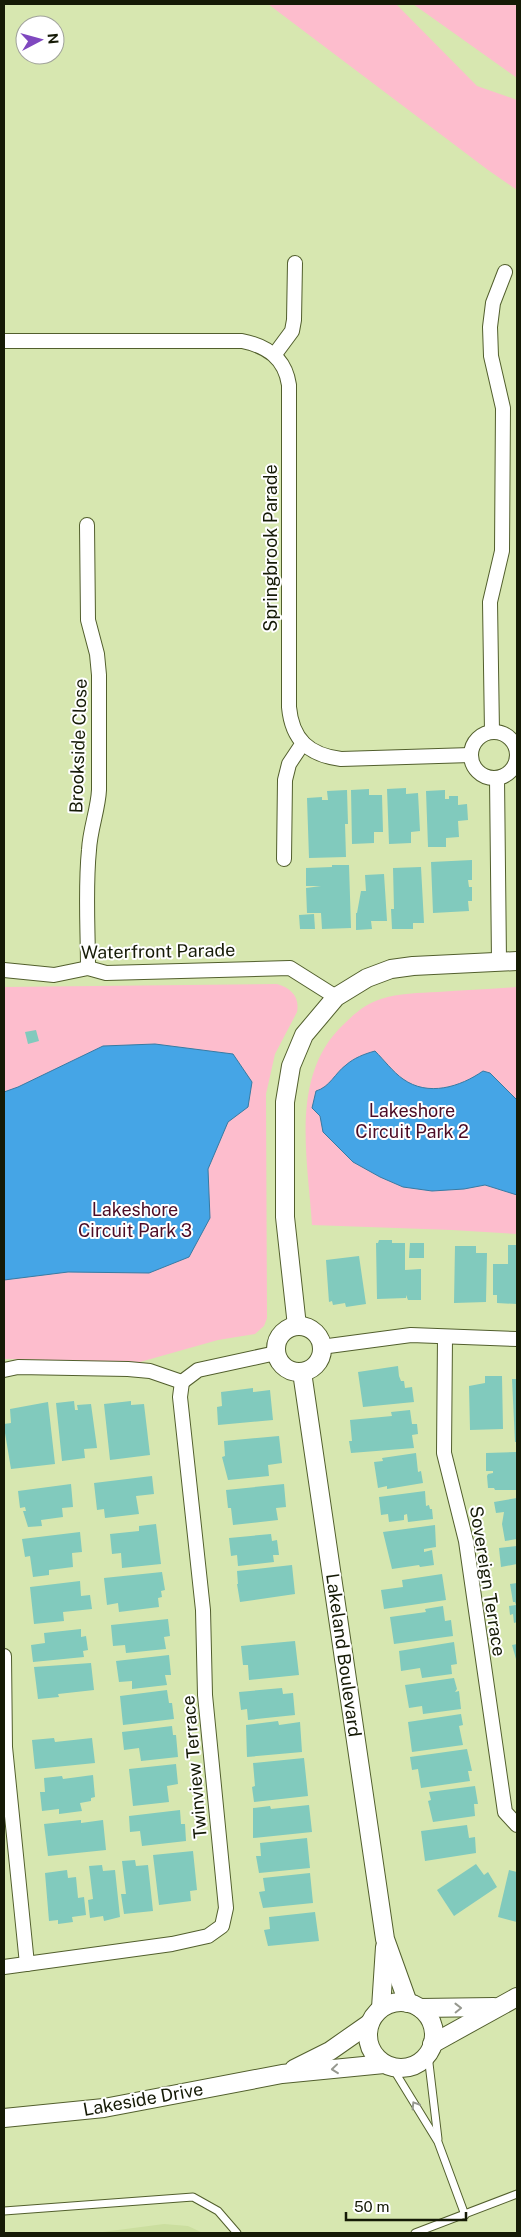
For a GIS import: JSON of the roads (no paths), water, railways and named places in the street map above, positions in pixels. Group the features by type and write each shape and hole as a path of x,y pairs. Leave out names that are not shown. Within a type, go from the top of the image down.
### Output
{"street":[{"path":"4,341 242,341 254,343 275,354 292,331 294,320 294,263"},
{"path":"492,732 490,602 494,578 502,552 503,408 491,356 490,327 493,303 505,272"},
{"name":"Springbrook Parade","path":"275,354 287,373 289,385 291,721 303,743 313,752 324,757 341,759 471,755"},
{"name":"Brookside Close","path":"87,525 88,620 97,654 99,675 98,806 89,846 87,867 88,968"},
{"path":"492,732 499,733 512,740 517,754 517,761 510,773 497,778 482,775 472,763 471,755 472,749 479,737 492,732"},
{"path":"284,859 285,780 288,764 303,743"},
{"path":"497,778 499,961"},
{"path":"297,1326 285,1217 286,1102 291,1066 304,1035 336,997 367,978 391,969 412,966 517,961"},
{"name":"Waterfront Parade","path":"4,970 54,975 88,968 106,972 290,968 336,997"},
{"path":"297,1326 311,1329 320,1340 321,1347 318,1361 314,1366 302,1372 288,1370 278,1360 276,1353 278,1338 290,1328 297,1326"},
{"path":"321,1347 411,1334 517,1339"},
{"name":"Sovereign Terrace","path":"445,1337 444,1453 466,1541 505,1812 517,1825"},
{"path":"4,1370 18,1367 128,1369 150,1371 182,1382 198,1370 276,1353"},
{"name":"Lakeland Boulevard","path":"302,1372 386,1939 381,2008"},
{"name":"Twinview Terrace","path":"4,1967 172,1944 208,1936 222,1926 226,1908 205,1696 203,1610 180,1397 182,1382"},
{"path":"4,1656 5,1747 27,1964"},
{"name":"Lakeland Boulevard","path":"386,1939 414,2005"},
{"path":"497,2007 414,2005 398,2002 381,2008 370,2023 368,2043 373,2054 388,2066 411,2067 430,2049 497,2007 517,1997"},
{"path":"414,2005 428,2016 432,2025 434,2036 430,2049"},
{"name":"Lakeside Drive","path":"282,2074 330,2052 370,2023"},
{"name":"Lakeside Drive","path":"4,2118 104,2108 282,2074 388,2066"}],"lane":[{"path":"430,2049 438,2142"},
{"path":"388,2066 438,2142 465,2215"},
{"path":"415,2233 517,2194"},
{"path":"4,2211 193,2197 218,2211 237,2233"}],"water":[{"path":"155,1044 233,1054 252,1082 248,1107 228,1122 208,1169 210,1218 189,1257 149,1273 68,1272 4,1280 4,1092 103,1046"},
{"path":"375,1051 403,1079 423,1088 444,1088 464,1082 483,1071 490,1073 517,1100 517,1195 485,1185 464,1189 432,1191 403,1187 353,1162 323,1132 320,1116 312,1108 316,1091 329,1083 352,1060"}],"park label":[{"name":"Lakeshore Circuit Park 2","path":"412,1120"},
{"name":"Lakeshore Circuit Park 3","path":"135,1219"}]}
